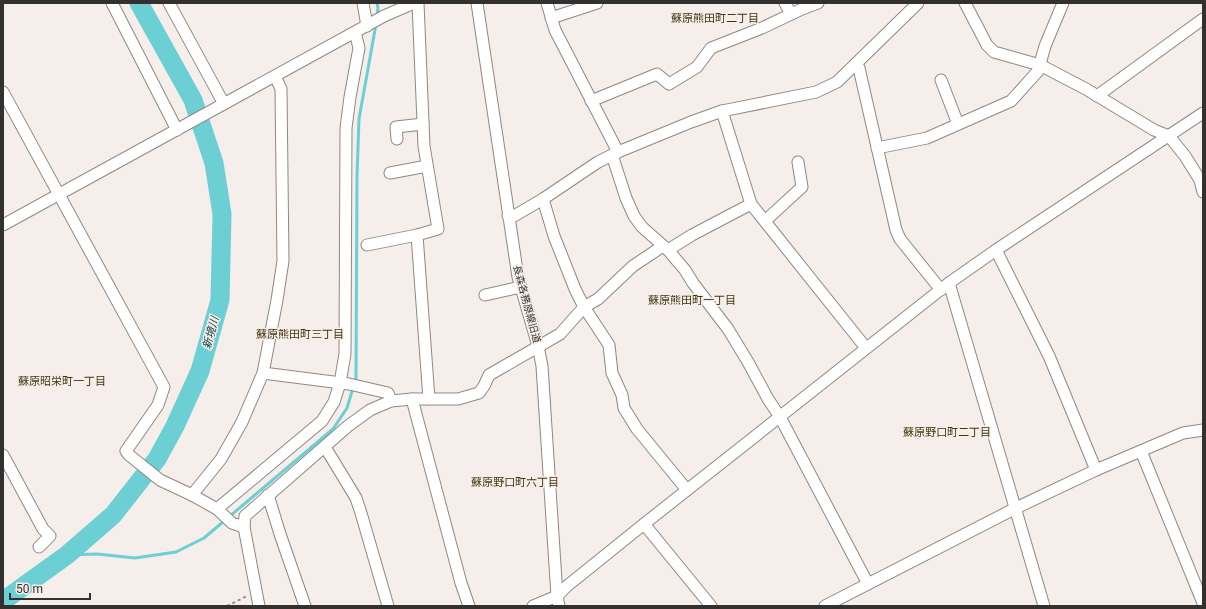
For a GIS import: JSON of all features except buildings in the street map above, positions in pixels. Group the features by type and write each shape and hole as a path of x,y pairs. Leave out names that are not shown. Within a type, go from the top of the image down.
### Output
{"street":[{"path":"112,3 180,128"},
{"path":"169,3 220,107"},
{"path":"363,3 368,25"},
{"path":"3,225 384,16 414,3"},
{"path":"367,245 417,235 438,229 424,146 418,3"},
{"name":"長森各務原線旧道","path":"477,3 508,216 521,287 538,346 542,366 558,601"},
{"path":"547,3 555,30 591,101 615,154 626,198 634,216 642,227 665,248 685,270 728,329 780,417 868,584"},
{"path":"551,18 597,3"},
{"path":"785,3 791,14"},
{"path":"591,101 657,74 669,84 697,67 711,48 762,28 818,3"},
{"path":"508,216 514,216 598,162 691,122 722,112 816,92 836,82 856,65 918,3"},
{"path":"965,3 987,45 994,52 1040,65 1097,96 1154,130 1169,136 1185,156 1200,180 1203,192"},
{"path":"877,148 927,138 1011,101 1038,71 1045,46 1063,3"},
{"path":"1097,96 1203,19"},
{"path":"219,511 322,421 345,384 346,128 359,48 355,32"},
{"path":"856,65 859,68 896,230 900,239 945,286 1016,508 1044,606"},
{"path":"192,494 220,459 235,434 242,422 263,373 283,260 281,89 275,76"},
{"path":"941,80 958,124"},
{"path":"3,92 164,387 158,406 126,451 160,480 192,494 219,511 232,524 244,527"},
{"path":"722,112 751,204 866,348"},
{"path":"533,606 558,601 567,586 945,286 996,250 1203,113"},
{"path":"397,139 396,127 423,124"},
{"path":"766,221 802,187 798,162"},
{"path":"390,173 427,166"},
{"path":"542,199 554,236 575,289 584,307 609,345 612,373 622,395 624,408 637,429 687,490"},
{"path":"258,606 244,527 245,516 348,426 370,410 391,401 412,399 458,399 479,393 489,375 560,334 584,307 598,299 618,278 633,266 751,204"},
{"path":"417,235 429,399"},
{"path":"996,250 1049,356 1096,470"},
{"path":"485,295 521,287"},
{"path":"263,373 362,386 388,393 391,401"},
{"path":"412,399 461,583 469,606"},
{"path":"825,606 1016,508 1096,470 1183,433 1203,430"},
{"path":"325,447 356,498 388,606"},
{"path":"1141,451 1203,603"},
{"path":"3,455 43,529 50,536 39,547"},
{"path":"268,496 305,606"},
{"path":"644,524 711,606"}],"path":[{"path":"227,606 256,592"}],"waterway":[{"name":"新境川","path":"3,601 67,555 113,515 157,459 175,426 200,371 220,300 222,214 214,163 193,100 139,3"},
{"path":"377,3 377,17"},
{"path":"67,555 97,554 135,558 176,552 204,538 333,429 347,408 356,378 357,176 359,119 376,24"}],"district":[{"name":"蘇原熊田町二丁目","path":"715,18"},
{"name":"蘇原熊田町一丁目","path":"692,300"},
{"name":"蘇原熊田町三丁目","path":"300,334"},
{"name":"蘇原昭栄町一丁目","path":"62,381"},
{"name":"蘇原野口町二丁目","path":"947,432"},
{"name":"蘇原野口町六丁目","path":"515,482"}]}
